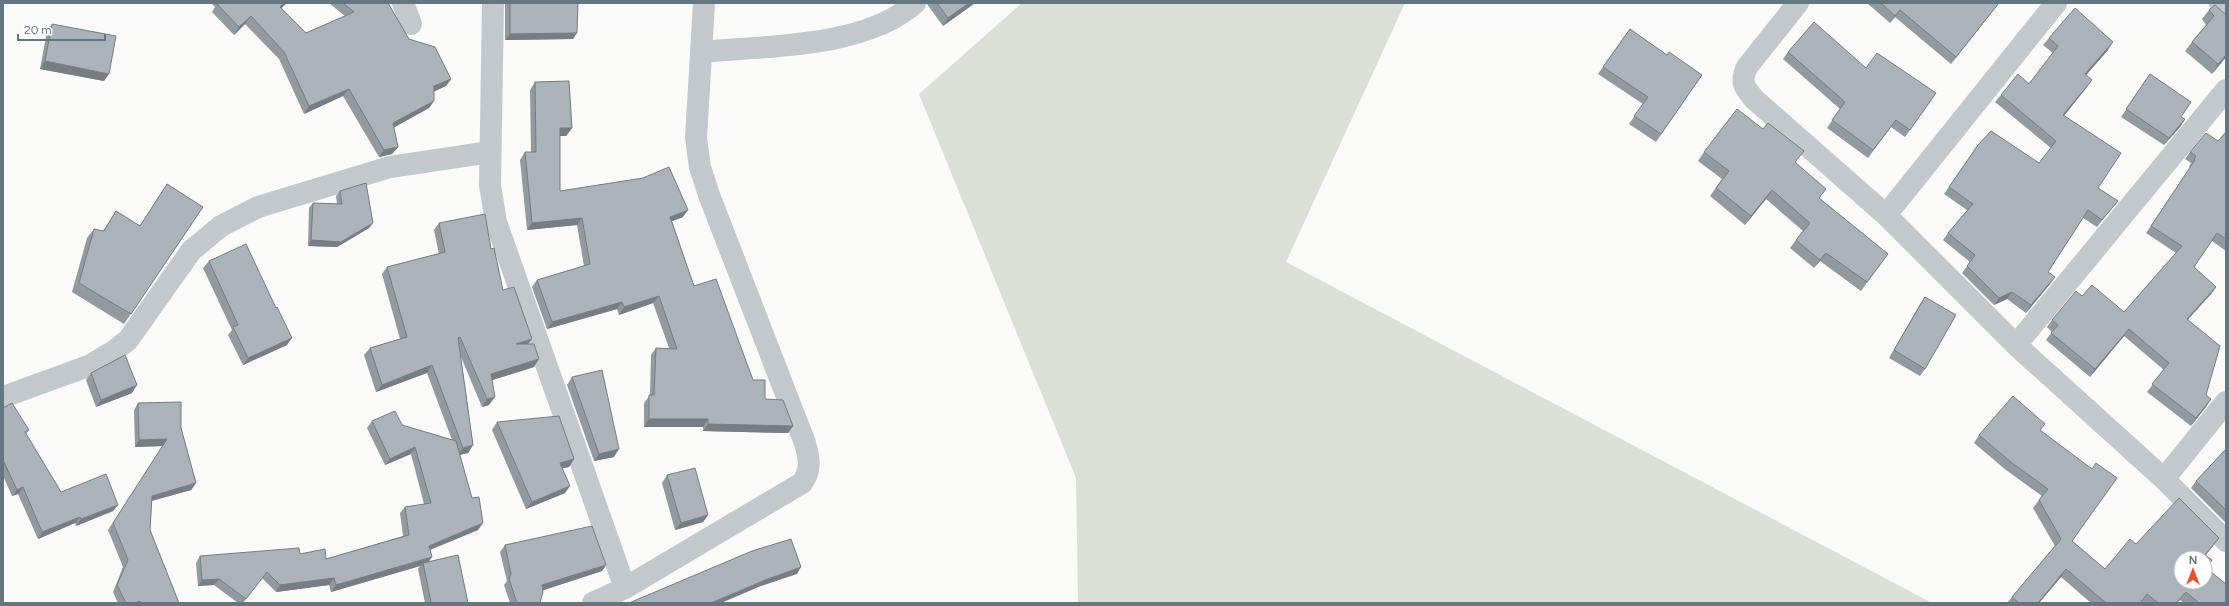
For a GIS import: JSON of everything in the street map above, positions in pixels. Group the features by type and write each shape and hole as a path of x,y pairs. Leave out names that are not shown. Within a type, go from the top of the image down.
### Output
{"street":[{"path":"403,3 411,24"},
{"path":"493,3 490,185 496,222 625,588"},
{"path":"593,603 625,588 802,483 809,474 810,460 805,443 709,195 700,167 696,138 704,3"},
{"path":"701,52 830,40 869,30 915,3"},
{"path":"1798,3 1747,67 1742,76 1745,89 1754,99 1886,215 2016,345 2164,479 2226,541"},
{"path":"1886,215 2056,3"},
{"path":"2220,3 2226,8"},
{"path":"2016,345 2226,90"},
{"path":"3,397 91,365 114,352 128,340 190,251 221,226 258,207 390,167 490,152"},
{"path":"2164,479 2226,402"}],"shaded area":[{"path":"1022,3 1405,3 1286,262 1932,603 1078,603 1076,478 919,94"}],"building":[{"path":"284,3 280,7 306,33 354,12 343,3 388,3 409,39 435,47 451,79 434,86 434,101 393,123 398,147 384,150 349,89 309,106 284,52 251,16 239,27 217,4"},
{"path":"510,3 578,3 577,33 510,34"},
{"path":"937,3 969,3 948,18"},
{"path":"1881,3 1999,3 1956,57 1900,10 1895,16"},
{"path":"2215,5 2226,15 2226,55 2218,64 2192,42 2214,16 2209,10"},
{"path":"2075,8 2113,42 2085,74 2092,80 2063,115 2121,153 2098,188 2118,201 2102,220 2088,210 2048,272 2055,277 2031,305 2012,292 1999,298 1967,266 1975,255 1948,233 1973,204 1949,187 1978,145 1991,131 2039,163 2056,141 2001,95 2018,74 2029,84 2058,46 2049,38"},
{"path":"1814,22 1866,68 1877,53 1936,93 1910,130 1896,120 1873,150 1832,120 1845,102 1788,52"},
{"path":"52,24 116,36 109,74 45,61"},
{"path":"1630,29 1667,55 1669,52 1702,75 1661,134 1634,116 1648,97 1603,67"},
{"path":"2150,74 2191,102 2181,117 2185,119 2169,138 2126,109"},
{"path":"569,81 572,128 560,128 560,191 643,178 669,167 688,210 670,217 694,286 716,279 753,380 765,380 765,399 783,400 793,426 708,424 708,419 649,419 649,395 654,395 656,348 677,349 659,296 624,307 622,302 552,322 537,280 590,264 582,218 532,223 525,152 536,152 535,82"},
{"path":"1737,109 1763,129 1768,123 1804,151 1795,162 1826,189 1819,198 1888,254 1867,282 1826,253 1820,260 1796,240 1810,223 1772,190 1751,216 1716,188 1729,171 1704,152"},
{"path":"2226,132 2226,239 2217,233 2194,267 2216,287 2187,319 2220,346 2206,395 2211,399 2196,418 2152,384 2169,363 2129,329 2095,369 2051,333 2058,325 2052,320 2076,291 2082,296 2092,285 2124,312 2182,246 2151,226 2195,160 2194,159 2196,156 2190,152 2206,133 2218,141"},
{"path":"366,183 373,223 341,242 311,240 313,203 342,204 340,191"},
{"path":"167,184 203,207 131,314 79,283 94,229 104,231 116,211 140,226"},
{"path":"485,214 491,249 494,248 503,290 514,287 532,339 516,344 534,344 539,359 491,374 495,397 487,399 460,337 458,338 473,445 463,448 432,365 382,385 370,348 407,337 387,267 445,252 439,223"},
{"path":"246,244 292,338 248,358 233,327 238,325 209,261"},
{"path":"1925,297 1956,315 1925,369 1894,350"},
{"path":"125,355 137,385 101,400 91,373"},
{"path":"602,370 619,449 599,454 572,377"},
{"path":"2013,396 2045,424 2040,430 2092,469 2096,463 2117,478 2072,541 2105,569 2130,539 2136,544 2179,498 2219,538 2209,550 2173,550 2173,590 2213,590 2213,574 2226,584 2226,603 2199,603 2186,592 2176,603 2158,603 2147,594 2140,603 2106,603 2066,569 2038,603 2019,603 2012,597 2061,539 2039,500 2048,489 2012,463 1979,435"},
{"path":"181,402 181,428 196,483 152,496 150,530 179,603 140,603 140,601 135,603 126,603 117,585 128,560 113,523 167,439 139,440 138,403"},
{"path":"12,403 29,430 25,432 61,492 106,474 118,505 81,519 80,517 42,532 23,487 17,490 3,460 3,408"},
{"path":"395,411 402,425 456,441 472,498 479,497 483,523 429,546 432,557 336,585 334,578 280,585 267,572 246,599 219,579 202,580 200,556 299,548 300,554 325,549 326,559 409,535 405,507 431,503 415,447 390,459 372,421"},
{"path":"559,416 574,459 560,463 570,486 532,502 497,422"},
{"path":"2226,449 2226,510 2196,481"},
{"path":"695,468 708,515 681,523 667,475"},
{"path":"592,526 606,565 542,585 543,592 540,603 517,603 509,579 511,574 505,545"},
{"path":"791,539 801,567 765,580 711,603 629,603 752,551"},
{"path":"458,555 468,603 427,603 431,602 423,563"}]}
